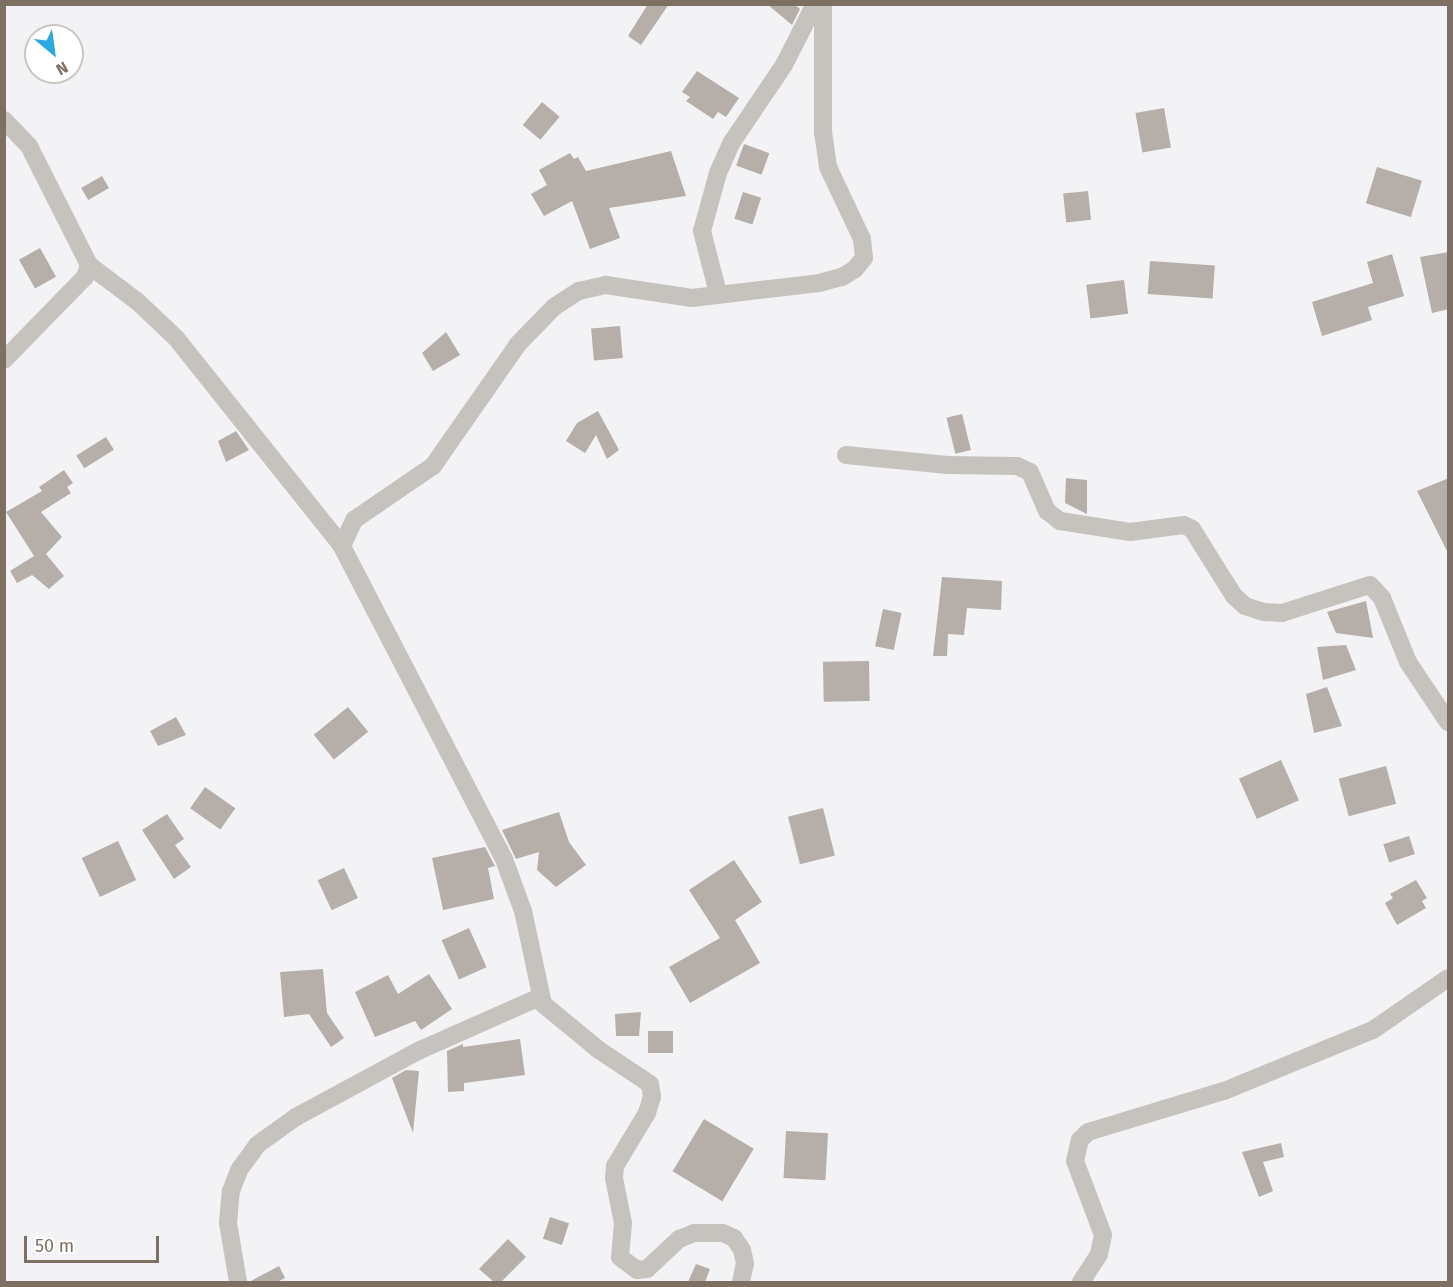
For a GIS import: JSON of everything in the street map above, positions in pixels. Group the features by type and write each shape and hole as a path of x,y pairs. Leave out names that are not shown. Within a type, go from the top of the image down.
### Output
{"street":[{"path":"718,293 702,235 718,173 732,142 784,65 815,4"},
{"path":"342,546 354,520 433,466 518,344 560,302 579,291 606,285 683,298 842,277 864,258 862,239 828,167 823,4"},
{"path":"4,120 29,146 89,265 176,338 342,546 504,859 522,911 543,1004 575,1032 650,1084 652,1097 647,1113 615,1166 616,1194 623,1223 618,1249 625,1263 637,1270 646,1269 679,1239 701,1232 723,1233 734,1238 742,1250 745,1263 741,1282"},
{"path":"4,360 86,277 89,265"},
{"path":"846,455 948,465 1017,466 1030,472 1047,512 1060,521 1130,532 1184,525 1192,529 1234,596 1245,606 1264,612 1282,613 1370,585 1382,598 1408,662 1449,722"},
{"path":"1081,1282 1099,1254 1103,1235 1075,1161 1080,1140 1088,1132 1224,1091 1373,1030 1449,978"},
{"path":"238,1282 228,1223 231,1191 239,1170 257,1145 296,1116 418,1051 540,997"}],"building":[{"path":"648,4 669,4 641,45 628,36"},
{"path":"767,4 794,4 800,9 792,25"},
{"path":"697,71 739,98 726,117 718,112 713,119 686,101 690,97 682,92"},
{"path":"542,102 560,117 540,140 523,125"},
{"path":"1164,108 1171,147 1142,152 1135,113"},
{"path":"744,144 769,153 762,175 736,166"},
{"path":"671,151 686,196 609,208 620,238 590,249 572,201 544,216 531,194 547,185 539,170 570,153 574,159 578,157 586,171"},
{"path":"1377,167 1422,181 1411,217 1366,203"},
{"path":"102,176 109,188 88,200 81,188"},
{"path":"1088,191 1091,220 1066,222 1063,194"},
{"path":"743,192 761,198 752,225 734,219"},
{"path":"40,248 56,277 35,288 19,260"},
{"path":"1449,252 1449,309 1432,313 1420,257"},
{"path":"1392,254 1404,296 1368,307 1372,320 1322,336 1312,302 1373,283 1367,262"},
{"path":"1150,261 1215,266 1213,298 1148,294"},
{"path":"1124,280 1128,314 1090,318 1086,285"},
{"path":"620,326 623,358 594,360 591,329"},
{"path":"446,332 460,355 433,371 422,353"},
{"path":"598,411 619,450 607,459 596,435 585,453 566,441 577,423"},
{"path":"962,414 971,450 955,454 946,418"},
{"path":"236,431 249,450 226,462 218,441"},
{"path":"106,437 114,450 84,468 76,456"},
{"path":"64,470 73,483 67,487 71,493 41,512 62,537 46,554 64,576 49,589 32,575 17,583 10,571 34,556 6,512 42,491 39,487"},
{"path":"1066,478 1087,480 1087,514 1065,503"},
{"path":"1449,478 1449,555 1417,491"},
{"path":"942,577 1002,581 1001,610 967,608 964,635 948,634 947,656 933,656"},
{"path":"1366,601 1373,638 1336,633 1327,612"},
{"path":"883,609 902,613 894,650 875,646"},
{"path":"1346,645 1356,670 1323,680 1317,647"},
{"path":"869,661 870,701 824,702 823,662"},
{"path":"1327,687 1342,726 1314,733 1306,694"},
{"path":"348,707 368,732 334,760 314,735"},
{"path":"176,717 186,735 158,746 150,731"},
{"path":"1281,760 1299,800 1257,819 1239,779"},
{"path":"1386,766 1396,804 1349,816 1339,779"},
{"path":"205,787 235,808 220,830 190,808"},
{"path":"823,808 835,856 800,864 788,817"},
{"path":"559,812 569,842 586,865 556,887 537,870 539,852 516,859 502,830"},
{"path":"167,814 184,839 175,845 191,867 174,879 142,830"},
{"path":"1409,836 1415,854 1389,862 1383,844"},
{"path":"118,841 136,880 100,897 82,858"},
{"path":"485,847 495,866 488,868 494,899 443,910 432,858"},
{"path":"734,860 762,902 735,920 760,963 690,1003 669,967 720,938 689,890"},
{"path":"344,868 358,898 332,910 318,880"},
{"path":"1416,880 1427,898 1422,901 1426,908 1397,925 1385,903 1393,898 1390,894"},
{"path":"469,928 486,967 459,979 442,940"},
{"path":"323,969 327,1013 344,1038 331,1047 309,1014 284,1017 280,972"},
{"path":"429,974 452,1009 421,1030 415,1021 375,1037 355,992 388,975 398,994"},
{"path":"641,1012 639,1036 616,1036 615,1014"},
{"path":"648,1031 673,1031 673,1053 648,1053"},
{"path":"520,1039 525,1075 464,1083 464,1091 448,1092 447,1051 463,1044 463,1047"},
{"path":"406,1070 419,1071 413,1133 392,1078"},
{"path":"704,1119 754,1149 722,1201 673,1171"},
{"path":"786,1131 828,1133 825,1180 784,1178"},
{"path":"1281,1143 1284,1157 1263,1162 1273,1191 1259,1197 1242,1152"},
{"path":"550,1217 569,1223 562,1245 543,1239"},
{"path":"508,1239 526,1257 501,1282 494,1282 479,1269"},
{"path":"696,1264 710,1269 705,1282 688,1282"},
{"path":"279,1266 285,1278 277,1282 249,1282"}]}
